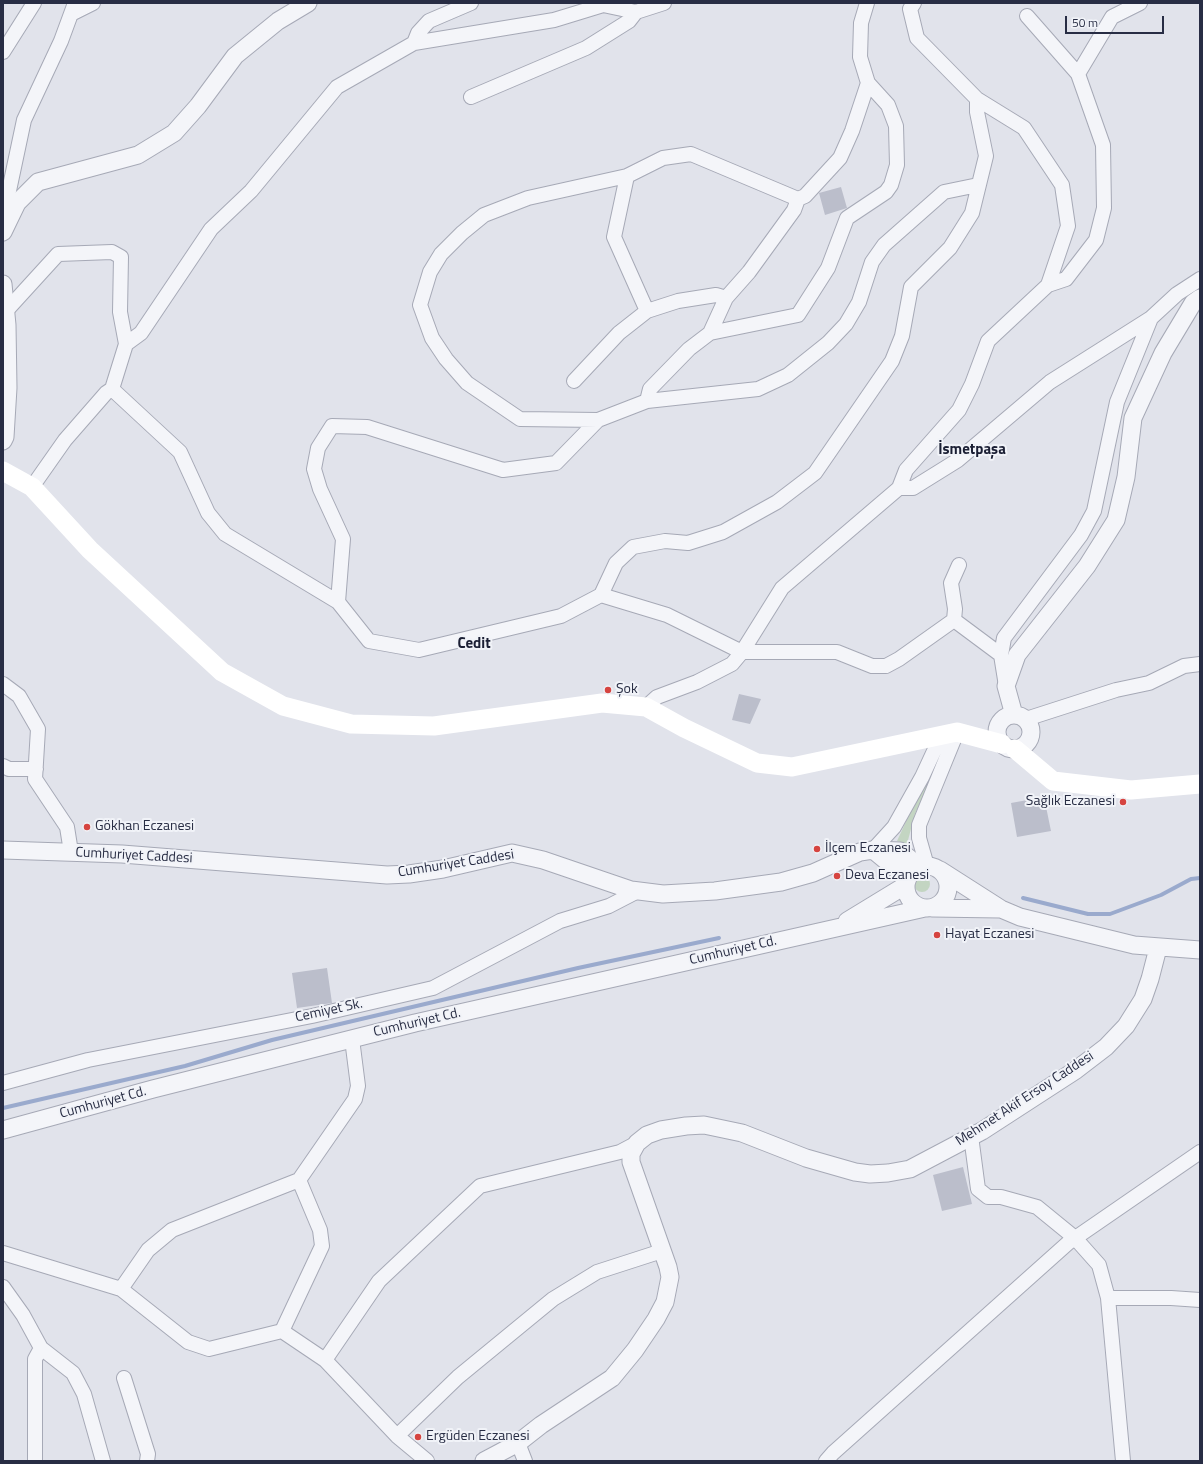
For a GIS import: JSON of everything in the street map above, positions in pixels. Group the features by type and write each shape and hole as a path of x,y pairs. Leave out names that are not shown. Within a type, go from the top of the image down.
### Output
{"main road":[{"path":"3,471 32,487 90,550 222,672 283,706 351,724 434,726 602,703 646,707 684,728 758,763 792,767 949,734 1008,746 1053,782 1131,790 1200,784"}],"street":[{"path":"3,52 34,3"},
{"path":"3,219 6,184 24,120 61,40 73,9 93,3"},
{"path":"3,232 17,203 38,182 138,155 174,134 198,106 235,56 278,21 308,3"},
{"path":"414,43 418,33 430,21 471,3"},
{"path":"126,344 141,333 211,229 251,191 337,87 414,43 554,20 603,5 636,12 664,3"},
{"path":"710,333 798,315 828,268 847,218 886,192 891,184 897,165 896,126 888,105 868,83 860,57 861,23 867,3"},
{"path":"914,3 910,9 917,38 977,99 1024,128 1062,185 1068,226 1048,285"},
{"path":"1078,74 1112,17 1140,3"},
{"path":"471,97 586,48 629,21 636,12"},
{"path":"646,707 657,697 697,682 732,664 742,652 782,588 900,488 906,470 959,410 972,384 988,341 1048,285 1066,279 1096,240 1104,208 1103,145 1078,74 1027,16"},
{"path":"598,420 520,419 467,383 446,359 432,338 420,305 430,272 441,254 462,233 484,215 528,198 627,176 663,158 691,154 798,199 805,196 840,158 852,132 868,83"},
{"path":"112,389 180,452 208,513 225,534 338,602 369,641 419,650 561,616 601,595 616,563 633,547 665,541 688,543 723,532 777,502 815,473 892,361 902,336 911,287 950,248 972,212 986,156 977,112 977,99"},
{"path":"627,176 614,237 647,311"},
{"path":"338,602 343,540 320,489 314,470 318,448 332,426 367,426 503,470 556,463 598,420 646,400 758,389 788,375 828,343 846,324 859,302 872,262 884,245 944,192 978,185"},
{"path":"646,400 650,389 689,350 710,333 726,298 749,272 794,210 798,199"},
{"path":"5,321 58,254 112,252 122,257 120,312 126,344 112,389 106,393 65,440 32,487"},
{"path":"900,488 913,488 958,460 1050,382 1151,318 1177,294 1200,279"},
{"path":"3,284 8,388 5,437 3,441"},
{"path":"574,381 619,333 647,311 678,301 716,295 726,298"},
{"path":"1006,686 1018,655 1087,566 1116,520 1126,477 1133,418 1163,353 1193,303 1200,298"},
{"path":"1151,318 1117,402 1094,511 1081,535 1004,638 1001,655 1006,686 1020,717 1032,732 1030,738 1021,748 1008,746 997,732 998,725 1007,716 1020,717 1116,690 1149,683 1184,666 1199,662"},
{"path":"601,595 667,615 742,652 836,652 872,666 886,666 899,660 954,620 955,609 951,583 959,566"},
{"path":"954,620 1001,655"},
{"path":"3,684 19,696 38,729 35,779 67,827 71,852"},
{"path":"949,734 919,825 919,838 929,868 948,882 947,893 942,902 929,908 916,905 910,901 907,895 906,882 873,850 894,827 922,777 949,734"},
{"path":"3,766 9,769 36,769"},
{"name":"Cumhuriyet Caddesi","path":"3,850 122,854 387,875 410,874 443,869 512,853 543,860 638,891 663,894 687,893 781,882 813,873 860,852 873,850 900,851 1001,909 1020,917 1134,945 1200,950"},
{"path":"835,928 906,882 911,873 929,868"},
{"name":"Cemiyet Sk.","path":"3,1083 88,1060 312,1016 433,988 560,921 609,906 638,891"},
{"name":"Cumhuriyet Caddesi","path":"929,908 1001,909"},
{"name":"Cumhuriyet Cd.","path":"3,1130 415,1023 929,908"},
{"name":"Mehmet Akif Ersoy Caddesi","path":"637,1143 647,1135 661,1130 704,1125 742,1133 806,1158 837,1168 870,1174 888,1173 910,1169 972,1136 1076,1070 1106,1047 1126,1026 1143,999 1158,948"},
{"path":"121,1289 148,1250 172,1230 299,1180 355,1098 358,1086 352,1039"},
{"path":"972,1136 978,1189 988,1197 1001,1197 1037,1207 1075,1238 1098,1265 1108,1298 1123,1461"},
{"path":"484,1461 518,1443 541,1425 612,1378 635,1350 656,1319 667,1295 670,1277 631,1162 631,1154 637,1143"},
{"path":"325,1360 379,1281 480,1186 620,1152 637,1143"},
{"path":"826,1461 838,1448 1075,1238 1200,1152"},
{"path":"282,1331 322,1246 320,1230 299,1180"},
{"path":"397,1436 458,1377 553,1299 597,1272 662,1251"},
{"path":"3,1254 121,1289 188,1342 209,1349 282,1331 325,1360 397,1436 427,1461"},
{"path":"3,1287 23,1315 41,1348 73,1373 84,1394 103,1461"},
{"path":"1108,1298 1171,1298 1200,1300"},
{"path":"35,1461 35,1359 41,1348"},
{"path":"124,1378 148,1454 147,1461"},
{"path":"518,1443 525,1461"}],"green space":[{"path":"942,744 946,745 915,814 907,844 897,841"},
{"path":"922,876 929,881 930,884 925,891 922,892 915,887 914,884 919,877"}],"building":[{"path":"841,187 847,208 825,215 819,193"},
{"path":"739,694 761,699 750,724 732,720"},
{"path":"1044,797 1051,831 1017,837 1011,803"},
{"path":"327,968 332,1003 297,1008 292,973"},
{"path":"963,1167 972,1204 942,1211 933,1175"}],"waterway":[{"path":"1023,898 1088,914 1110,914 1161,895 1191,879 1200,878"},
{"path":"3,1108 185,1066 272,1040 578,968 719,938"}],"place":[{"name":"Şok","path":"608,690"},
{"name":"Sağlık Eczanesi","path":"1123,802"},
{"name":"Gökhan Eczanesi","path":"87,827"},
{"name":"İlçem Eczanesi","path":"817,849"},
{"name":"Deva Eczanesi","path":"837,876"},
{"name":"Hayat Eczanesi","path":"937,935"},
{"name":"Ergüden Eczanesi","path":"418,1437"}],"district":[{"name":"İsmetpaşa","path":"972,450"},
{"name":"Cedit","path":"474,644"}]}
